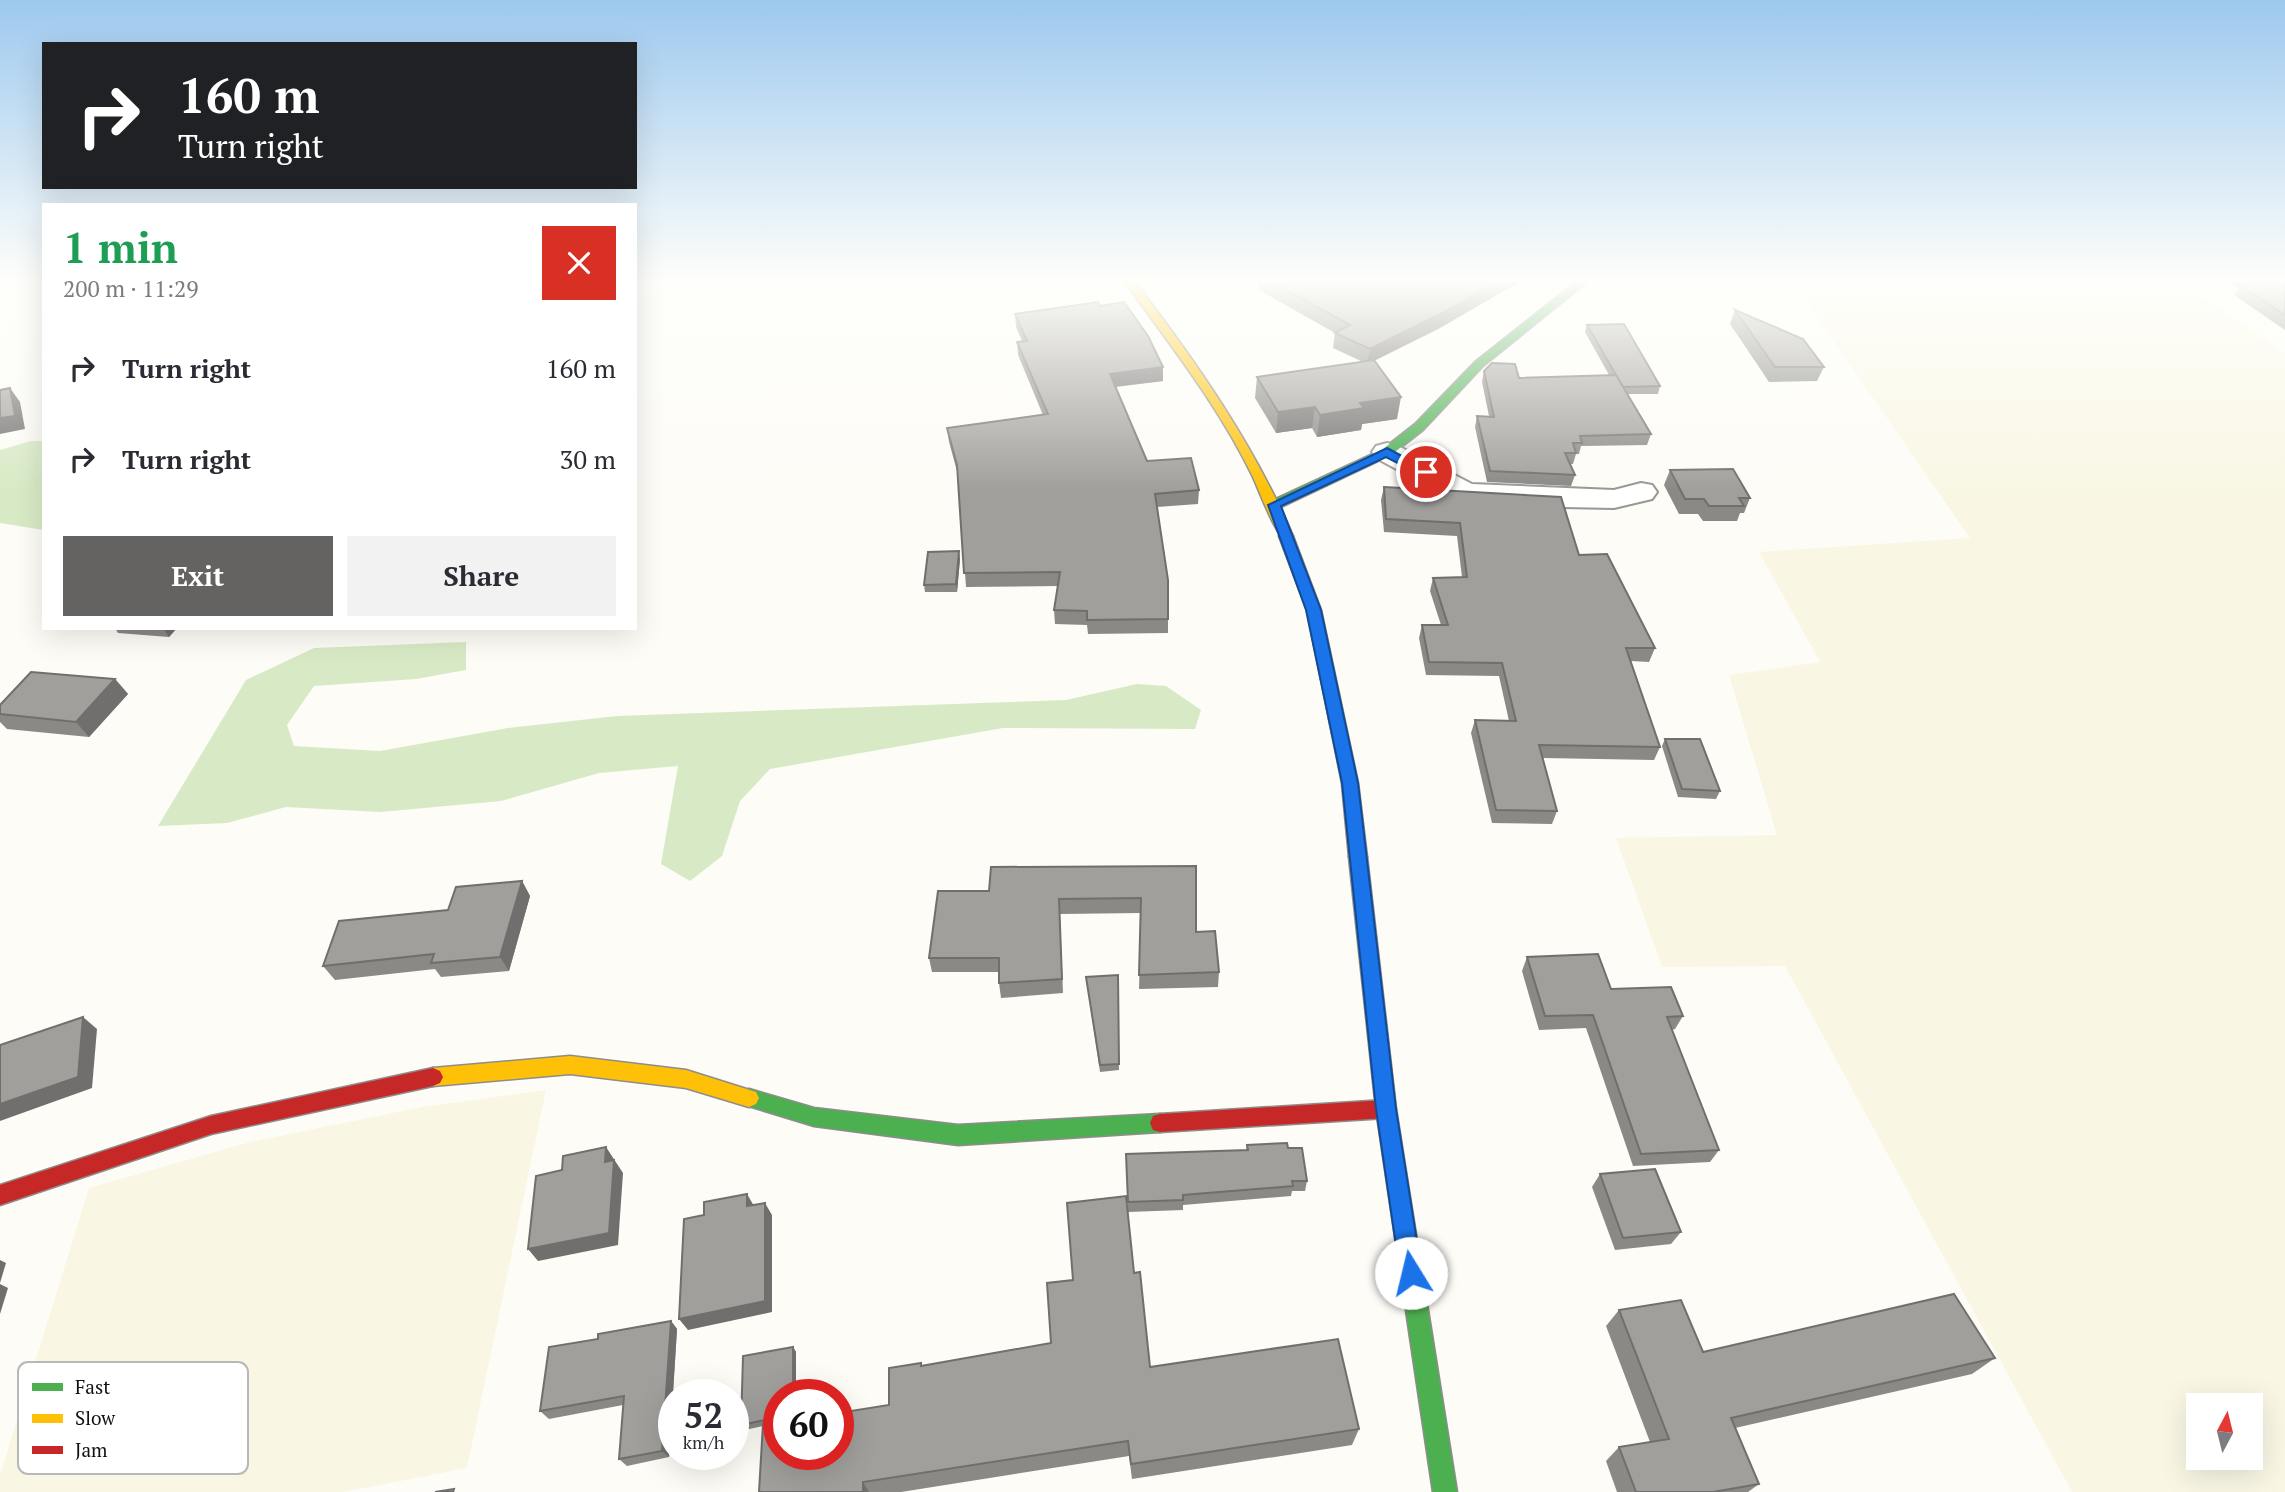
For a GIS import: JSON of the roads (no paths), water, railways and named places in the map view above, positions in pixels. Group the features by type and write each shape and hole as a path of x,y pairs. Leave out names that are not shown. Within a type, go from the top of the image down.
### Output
{"street":[{"path":"1183,352 1230,424 1274,505 1314,610 1350,783 1386,1109 1445,1492"},
{"path":"1274,505 1387,452 1419,426 1495,352"},
{"path":"1387,452 1465,493 1509,497 1614,499 1641,492"},
{"path":"0,1195 211,1125 425,1079 570,1065 686,1079 814,1117 958,1135 1386,1109"}]}
